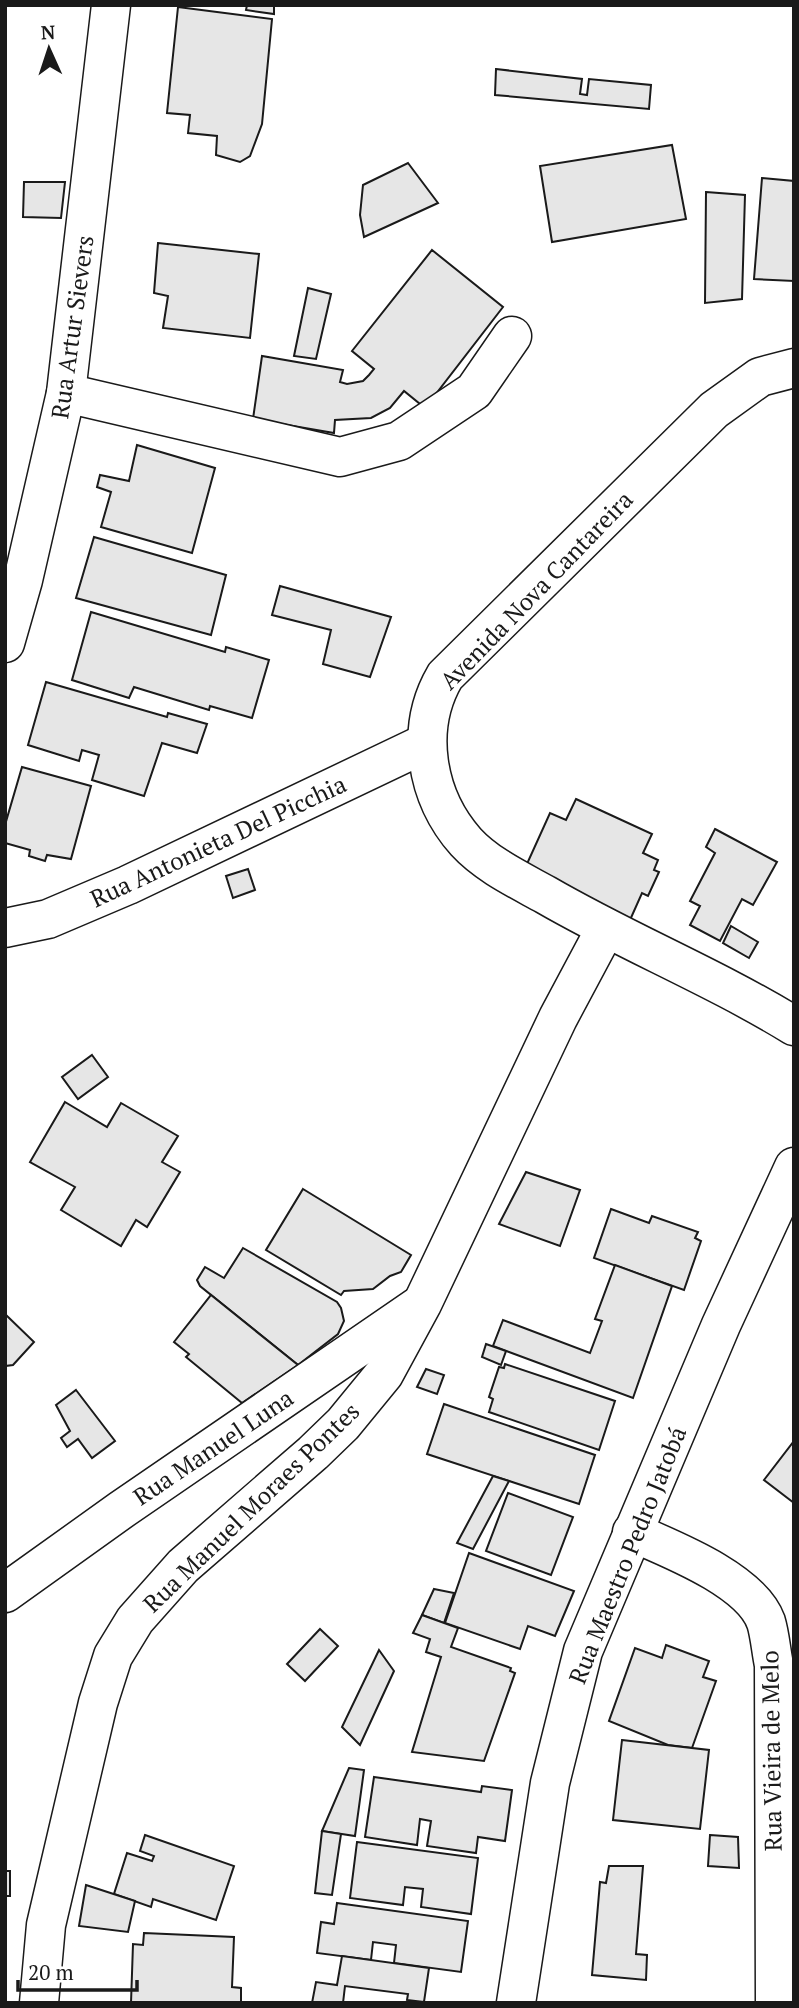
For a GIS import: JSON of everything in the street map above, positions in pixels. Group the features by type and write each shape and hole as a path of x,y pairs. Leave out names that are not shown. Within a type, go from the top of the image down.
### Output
{"street":[{"name":"Rua Artur Sievers","path":"5,643 23,580 66,393 111,5"},
{"path":"66,393 340,457 399,441 474,391 512,336"},
{"name":"Avenida Nova Cantareira","path":"794,368 760,377 714,410 445,676 433,697 426,743 434,790 447,817 468,844 504,871 606,928 794,1026"},
{"name":"Rua Antonieta Del Picchia","path":"5,928 48,919 128,885 426,743"},
{"name":"Rua Manuel Moraes Pontes","path":"39,2003 46,1925 98,1703 113,1656 135,1620 183,1566 343,1424 384,1374 422,1304 558,1018 606,928"},
{"name":"Rua Maestro Pedro Jatobá","path":"516,2003 550,1783 566,1709 583,1651 632,1532 794,1167"},
{"name":"Rua Manuel Luna","path":"5,1593 121,1510 422,1304"},
{"name":"Rua Vieira de Melo","path":"632,1532 696,1560 741,1590 765,1620 774,1665 775,2003"}],"building":[{"path":"247,5 274,5 274,14 246,10"},
{"path":"178,7 272,19 262,124 250,156 240,162 216,155 217,136 188,133 190,115 167,113"},
{"path":"496,69 582,79 580,94 587,95 589,79 651,85 649,109 495,95"},
{"path":"672,145 686,219 552,242 540,166"},
{"path":"408,163 438,203 364,237 360,215 363,185"},
{"path":"762,178 794,181 794,281 754,279"},
{"path":"24,182 65,182 61,218 23,217"},
{"path":"706,192 745,195 742,299 705,303"},
{"path":"158,243 259,254 250,338 163,328 168,296 154,293"},
{"path":"432,250 503,307 425,408 404,391 390,408 371,418 335,420 334,433 253,419 262,356 343,370 340,382 347,384 363,381 374,369 352,351"},
{"path":"308,288 331,294 316,359 294,356"},
{"path":"137,445 215,468 192,553 101,527 111,492 97,487 100,475 129,481"},
{"path":"94,537 226,575 211,635 76,598"},
{"path":"280,586 391,617 370,677 323,664 331,630 272,615"},
{"path":"91,612 225,652 226,647 269,660 252,718 210,706 209,710 134,687 129,698 72,680"},
{"path":"46,682 167,717 168,713 207,724 197,753 162,743 144,796 92,780 99,755 82,750 79,761 28,745"},
{"path":"22,767 91,786 71,859 47,855 45,861 29,856 30,850 5,843 5,825"},
{"path":"576,799 652,834 643,853 658,860 654,870 659,872 648,896 642,893 630,920 526,866 550,813 566,820"},
{"path":"715,829 777,862 753,905 742,899 720,941 690,925 700,906 690,901 715,853 706,847"},
{"path":"248,869 255,890 233,898 226,876"},
{"path":"731,926 758,942 749,958 723,943"},
{"path":"92,1055 108,1077 78,1099 62,1077"},
{"path":"65,1102 107,1127 121,1103 178,1136 162,1162 180,1172 147,1227 136,1220 121,1246 61,1210 75,1187 30,1162"},
{"path":"526,1172 580,1190 560,1246 499,1224"},
{"path":"303,1189 411,1255 401,1272 390,1276 373,1289 344,1291 341,1295 266,1250"},
{"path":"611,1209 649,1223 652,1216 698,1232 695,1238 701,1241 684,1290 594,1258"},
{"path":"243,1248 337,1302 341,1308 344,1321 338,1334 298,1365 200,1286 197,1280 205,1267 224,1278"},
{"path":"615,1265 672,1286 633,1398 493,1346 503,1320 590,1353 602,1321 595,1319"},
{"path":"211,1295 298,1365 242,1403 186,1357 189,1354 174,1342"},
{"path":"5,1314 34,1342 13,1365 5,1366"},
{"path":"486,1344 506,1351 501,1365 482,1357"},
{"path":"505,1364 615,1401 599,1450 489,1412 493,1399 489,1397 499,1367 504,1368"},
{"path":"426,1369 444,1375 437,1394 417,1387"},
{"path":"76,1390 115,1441 92,1458 78,1439 67,1447 61,1438 70,1431 56,1405"},
{"path":"444,1404 595,1455 579,1504 427,1454"},
{"path":"794,1441 794,1503 764,1480"},
{"path":"493,1476 509,1481 473,1549 457,1543"},
{"path":"508,1493 573,1517 551,1575 486,1551"},
{"path":"469,1553 574,1591 555,1636 528,1626 520,1649 445,1623"},
{"path":"434,1589 454,1593 444,1623 422,1615"},
{"path":"422,1615 458,1628 451,1647 511,1668 510,1671 515,1673 484,1761 412,1752 441,1657 426,1652 430,1639 413,1633"},
{"path":"320,1629 338,1646 305,1681 287,1664"},
{"path":"666,1645 709,1661 703,1677 716,1681 692,1748 668,1745 609,1721 635,1648 662,1658"},
{"path":"379,1650 394,1671 360,1745 342,1727"},
{"path":"622,1740 709,1750 700,1829 613,1820"},
{"path":"349,1768 364,1770 355,1836 322,1831"},
{"path":"374,1777 481,1792 482,1786 512,1790 505,1841 478,1837 476,1853 427,1846 431,1821 420,1819 417,1845 365,1837"},
{"path":"322,1831 341,1834 332,1895 315,1893"},
{"path":"145,1835 234,1866 216,1920 153,1899 151,1907 114,1894 127,1853 152,1861 154,1856 140,1851"},
{"path":"710,1835 738,1837 739,1868 708,1866"},
{"path":"357,1842 478,1858 471,1914 421,1907 423,1889 405,1887 403,1905 350,1898"},
{"path":"609,1866 643,1866 636,1954 647,1955 646,1980 592,1975 600,1882 606,1883"},
{"path":"5,1871 10,1871 10,1896 5,1896"},
{"path":"86,1885 135,1901 128,1932 79,1926"},
{"path":"337,1903 468,1921 461,1972 394,1963 396,1945 373,1942 371,1960 317,1953 321,1922 334,1924"},
{"path":"144,1933 234,1937 232,1987 241,1988 241,2003 131,2003 133,1944 143,1945"},
{"path":"342,1956 429,1968 424,2002 407,2000 408,1994 345,1986 343,2003 312,2003 316,1982 337,1985"}]}
